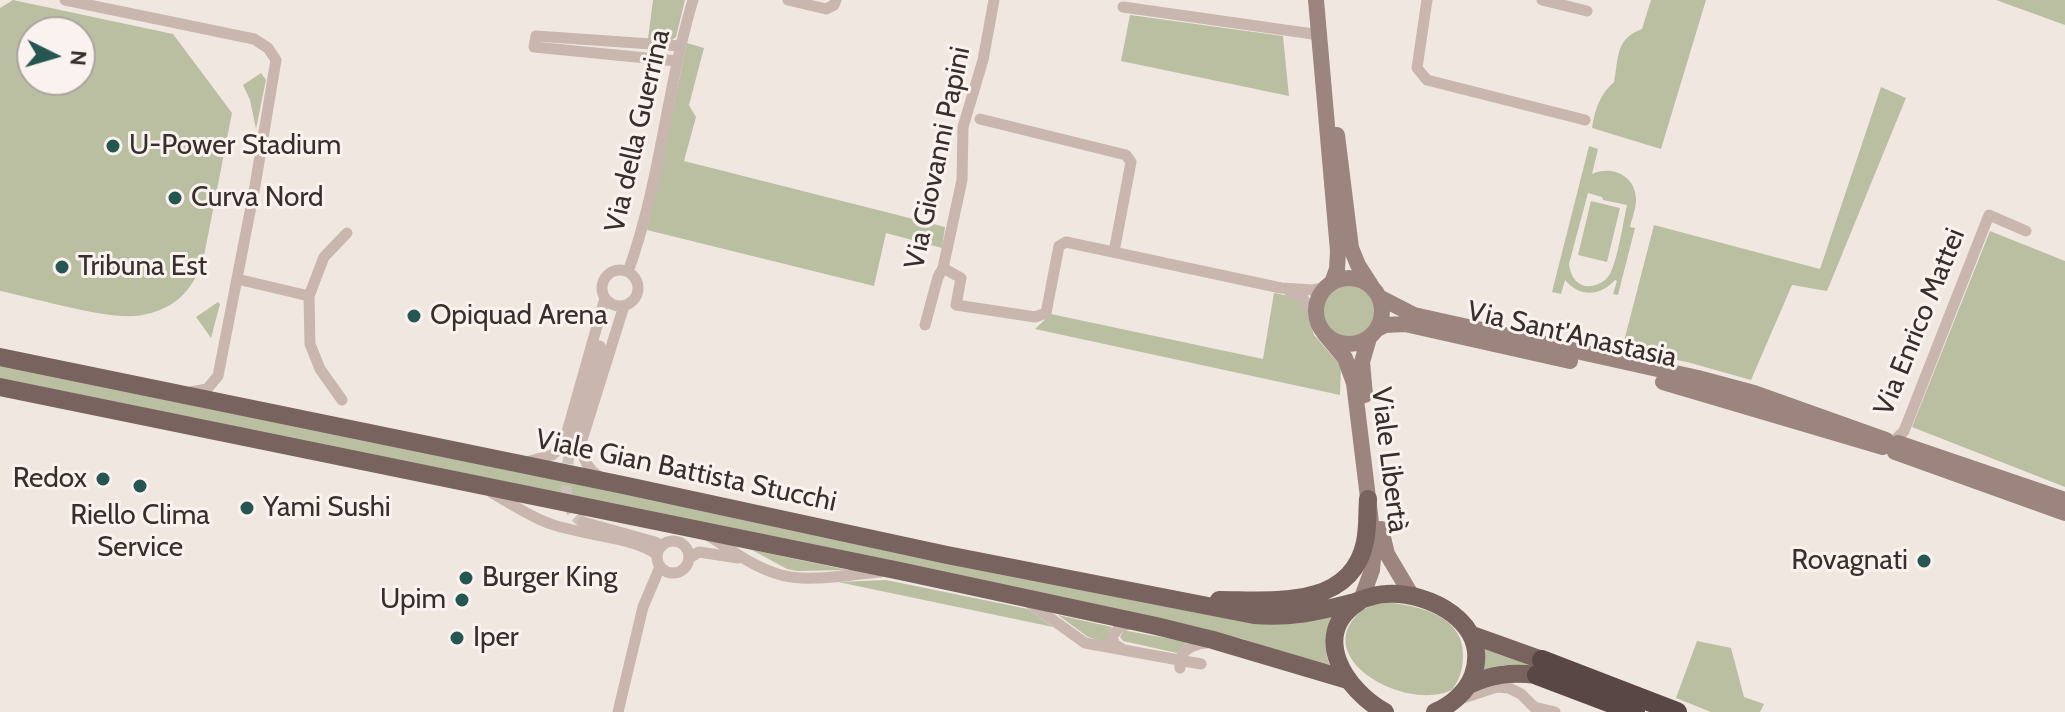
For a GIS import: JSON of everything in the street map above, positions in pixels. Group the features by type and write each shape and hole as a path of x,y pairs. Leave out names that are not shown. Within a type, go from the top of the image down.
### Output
{"highway":[{"name":"Viale Gian Battista Stucchi","path":"1539,667 1635,712"},
{"name":"Viale Gian Battista Stucchi","path":"1539,667 1677,712"}],"main road":[{"name":"Viale Gian Battista Stucchi","path":"0,357 1169,600 1276,617 1315,613 1389,593 1412,596 1458,617 1472,635 1539,667"},
{"name":"Viale Gian Battista Stucchi","path":"0,387 1137,622 1223,643 1348,680"},
{"path":"1169,600 1274,600 1310,598 1325,592 1347,577 1361,556 1367,536 1368,499"},
{"name":"Viale Gian Battista Stucchi","path":"1361,600 1345,613 1334,639 1337,658 1348,680 1379,710"},
{"path":"1467,686 1476,661 1472,635"},
{"name":"Viale Gian Battista Stucchi","path":"1435,712 1452,702 1467,686 1496,674 1539,667"}],"street":[{"path":"65,0 254,39 273,55 276,70 218,376 207,389 182,395"},
{"name":"Via della Guerrina","path":"628,272 641,235 661,150 680,46 693,0"},
{"path":"788,0 819,4 826,9 836,0"},
{"name":"Via Giovanni Papini","path":"925,325 943,268 962,180 963,127 983,60 994,0"},
{"path":"1316,0 1338,251 1337,269 1318,300 1316,316"},
{"path":"1427,0 1417,68 1421,76 1585,120"},
{"path":"1542,0 1587,11"},
{"path":"1123,7 1320,35"},
{"path":"677,61 534,47 536,36 680,46"},
{"path":"1281,288 1302,297 1324,333 1334,341 1346,344 1357,343 1373,334 1382,313 1376,293 1351,248 1334,115 1324,71"},
{"path":"980,119 1126,155 1131,162 1130,176 1114,252"},
{"name":"Via Enrico Mattei","path":"1892,444 1904,431 1989,215 2026,231"},
{"path":"342,400 320,369 310,344 309,296 324,257 347,233"},
{"path":"943,268 961,278 956,305 1041,317 1046,313 1059,246 1066,242 1281,288 1313,290 1343,279 1353,279 1365,282 1376,293"},
{"path":"569,453 608,301 602,288 606,278 616,271 628,272 636,281 637,293 624,306 581,443 582,456 588,466 611,483"},
{"path":"237,279 309,296"},
{"name":"Via Sant'Anastasia","path":"1376,293 1408,314 1698,378 1754,400"},
{"path":"608,301 624,306"},
{"path":"514,463 540,460 557,453 563,446 608,301"},
{"name":"Via Sant'Anastasia","path":"1373,334 1385,325 1405,324 1754,400"},
{"name":"Viale Libertà","path":"1324,333 1345,358 1354,383 1374,559 1361,600"},
{"name":"Viale Libertà","path":"1373,334 1362,367 1381,532 1390,561 1412,596"},
{"path":"218,376 224,393 242,407"},
{"path":"1754,400 2065,500"},
{"path":"1892,444 2065,513"},
{"path":"477,485 546,523 581,534 646,546 660,556 673,573"},
{"path":"583,522 655,542 660,556"},
{"path":"698,530 744,559 779,575 795,578 900,571"},
{"path":"618,712 643,607 652,589 660,556 671,541 682,544 689,558"},
{"path":"652,589 685,567 689,558 699,552 744,559"},
{"path":"1021,597 1085,643 1148,654 1180,664 1201,664"},
{"path":"1122,649 1114,644 1114,632 1126,624 1137,622"},
{"path":"1180,664 1190,647 1223,643"},
{"path":"1148,654 1158,664"},
{"path":"1452,702 1497,687 1509,688 1521,694 1534,707 1555,712"}],"green space":[{"name":"U-Power Stadium","path":"13,0 88,16 16,16 16,96 96,96 96,18 173,34 232,113 202,266 188,289 172,304 135,316 88,311 0,291 0,8"},
{"path":"653,0 685,0 676,37 672,40 648,39"},
{"path":"1651,0 1706,0 1661,149 1592,128 1599,102 1614,82 1620,50 1627,38 1642,29"},
{"path":"1996,0 2065,0 2065,25"},
{"path":"1130,15 1283,36 1289,96 1121,61"},
{"path":"687,43 704,48 689,105 696,117 684,161 945,227 942,248 886,233 874,286 647,230"},
{"path":"261,73 266,80 256,129 250,100 243,85"},
{"path":"1881,87 1906,98 1827,291 1792,285 1751,380 1687,362 1622,349 1654,225 1820,269"},
{"path":"1589,146 1598,149 1592,174 1614,172 1632,184 1636,200 1630,227 1635,228 1618,295 1613,294 1615,280 1603,290 1590,293 1577,290 1565,280 1561,294 1552,292","holes":["1588,193 1603,200 1627,205 1610,274 1598,284 1586,286 1574,279 1569,264"]},
{"path":"1591,201 1620,208 1607,262 1578,255"},
{"path":"1990,231 2065,261 2065,487 1912,427"},
{"path":"1349,285 1368,292 1375,311 1368,330 1349,337 1330,330 1323,311 1330,292"},
{"path":"1274,293 1302,302 1309,314 1314,335 1341,366 1340,395 1035,329 1051,314 1263,359"},
{"path":"218,302 220,304 211,338 196,317"},
{"path":"0,365 1193,611 1337,615 1326,641 1331,668 1189,625 0,381"},
{"path":"752,550 848,570 787,569"},
{"path":"886,580 1028,609 1053,627 838,582"},
{"path":"1381,602 1422,609 1435,614 1456,630 1463,660 1459,678 1452,690 1433,695 1411,694 1370,677 1355,663 1346,648 1347,630 1359,613"},
{"path":"1058,615 1112,627 1108,633 1108,643 1088,637"},
{"path":"1124,631 1187,642 1177,653 1123,641 1120,637"},
{"path":"1697,641 1731,648 1744,697 1764,704 1760,712 1711,712 1676,698"},
{"path":"1482,645 1535,665 1503,665 1480,673"}],"tunnel":[{"path":"569,453 567,501 575,516 583,522"}],"place":[{"name":"U-Power Stadium","path":"113,146"},
{"name":"Curva Nord","path":"175,198"},
{"name":"Tribuna Est","path":"62,267"},
{"name":"Opiquad Arena","path":"414,316"},
{"name":"Redox","path":"103,479"},
{"name":"Riello Clima Service","path":"140,486"},
{"name":"Yami Sushi","path":"247,508"},
{"name":"Rovagnati","path":"1924,561"},
{"name":"Burger King","path":"466,578"},
{"name":"Upim","path":"462,600"},
{"name":"Iper","path":"457,638"}]}
